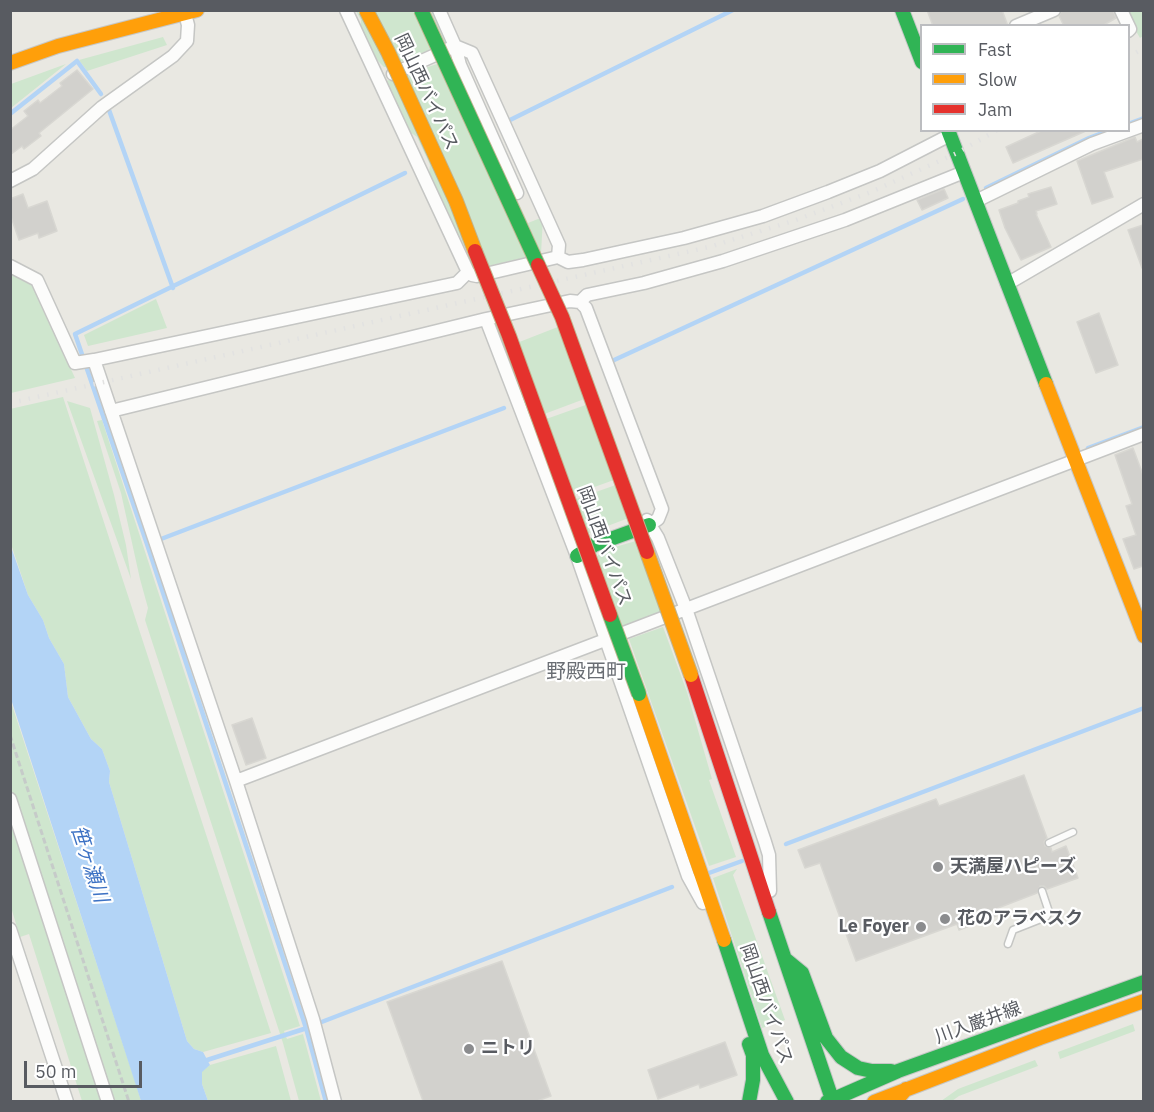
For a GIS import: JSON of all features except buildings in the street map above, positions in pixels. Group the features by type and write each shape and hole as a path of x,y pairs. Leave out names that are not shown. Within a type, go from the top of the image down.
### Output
{"main road":[{"name":"岡山西バイパス","path":"366,10 388,52 456,201 509,336 639,694 724,937 762,1055 787,1101"},
{"name":"岡山西バイパス","path":"421,10 562,317 691,675 831,1101"},
{"path":"902,10 920,55"},
{"path":"10,63 58,46 191,12"},
{"path":"949,133 1143,636"},
{"path":"577,556 594,545 649,525"},
{"path":"785,959 802,973 826,1038 841,1057 858,1068 872,1071 898,1071"},
{"path":"735,974 738,1007 753,1055 753,1080 749,1101"},
{"name":"川入巌井線","path":"831,1101 898,1071 1143,982"},
{"name":"川入巌井線","path":"874,1101 1143,1001"},
{"path":"895,1101 906,1089"}],"street":[{"path":"346,10 468,272 477,276 558,257 568,262 583,260 684,238 764,216 880,171 949,133"},
{"path":"439,10 455,46 460,65 530,221"},
{"path":"1021,24 1054,10"},
{"path":"1121,10 1128,24"},
{"path":"10,181 33,169 102,107 172,56 187,41 191,12"},
{"path":"375,69 392,75 455,46 472,53 559,245 558,257"},
{"path":"976,201 1092,144 1124,132"},
{"path":"111,411 486,319 561,303 580,302 587,295 644,283 723,261 845,220 964,172"},
{"path":"1007,284 1143,204"},
{"path":"10,266 37,280 75,363 457,283 468,272"},
{"path":"580,302 586,308 596,333 662,509 658,519 649,525"},
{"path":"486,319 577,556 688,876 724,937"},
{"path":"584,349 649,525 658,538 686,609 765,842 770,867 770,914"},
{"path":"88,361 111,411 236,781 313,1019 335,1101"},
{"path":"236,781 1143,434"},
{"path":"10,799 108,1101"},
{"path":"10,929 14,959 67,1101"},
{"path":"101,1101 104,1088"}],"lane":[{"path":"1049,843 1074,832"},
{"path":"1008,944 1013,930 1046,917 1049,912 1042,891"}],"path":[{"path":"10,735 129,1101"}],"green space":[{"path":"356,11 435,11 448,42 389,67 384,67 377,60 361,28 361,20"},
{"path":"1124,11 1143,11 1143,36 1140,38"},
{"path":"163,37 167,45 87,71 79,60"},
{"path":"452,59 528,223 543,217 541,254 479,268 454,231 429,174 430,165 417,137 410,132 386,81"},
{"path":"66,64 11,108 11,84"},
{"path":"10,274 32,284 75,378 11,393"},
{"path":"156,299 167,328 88,346 84,335"},
{"path":"568,323 595,395 531,419 532,422 504,348"},
{"path":"63,397 271,1033 203,1052 194,1049 187,1041 109,782 110,771 102,749 91,739 68,697 64,664 28,595 11,544 10,409"},
{"path":"67,401 90,408 126,545 131,579"},
{"path":"597,401 626,478 625,476 561,499 562,503 532,424"},
{"path":"102,420 300,1026 284,1031 287,1039 303,1034 321,1101 299,1101 283,1043 145,620 148,608 121,493 97,421"},
{"path":"627,481 637,508 626,519 589,533 577,544 562,504"},
{"path":"636,541 674,609 612,631 597,556 608,549"},
{"path":"663,627 687,692 712,779 709,780 736,857 709,866 629,639"},
{"path":"10,699 141,1101 82,1101 29,934 20,937 10,904"},
{"path":"737,869 733,875 785,1020 762,1028 713,878"},
{"path":"1133,1024 1135,1031 1060,1059 1058,1052"},
{"path":"276,1046 291,1101 208,1101 202,1084 202,1071 210,1065"},
{"path":"1035,1060 1038,1066 959,1096 952,1101 941,1101 958,1089"}],"water":[{"name":"笹ヶ瀬川","path":"10,544 28,595 64,664 68,697 91,739 102,749 110,771 109,782 187,1041 194,1049 203,1052 210,1065 202,1072 202,1084 208,1101 141,1101 11,699"}],"waterway":[{"path":"510,120 733,10"},
{"path":"10,114 77,61 101,94"},
{"path":"109,110 173,288"},
{"path":"1130,123 1144,118"},
{"path":"986,188 1105,132"},
{"path":"326,1102 306,1028 147,544 75,334 405,173"},
{"path":"612,361 963,199"},
{"path":"161,539 504,408"},
{"path":"1088,448 1144,427"},
{"path":"786,844 1144,708"},
{"path":"709,873 742,861"},
{"path":"319,1023 672,887"},
{"path":"204,1061 307,1028"}],"railway":[{"path":"1130,56 1144,48"},
{"path":"10,403 709,247 793,221 871,192 957,153 994,132"}],"traffic: fast":[{"path":"421,10 538,265"},
{"path":"902,10 920,57"},
{"path":"949,132 1046,384"},
{"path":"577,556 594,545 649,525"},
{"path":"610,615 639,694"},
{"path":"769,912 833,1102"},
{"path":"724,940 762,1055 787,1102"},
{"path":"785,959 802,973 826,1038 841,1057 858,1068 891,1071"},
{"path":"827,1102 898,1071 1144,982"},
{"path":"749,1044 753,1055 753,1080 749,1102"}],"traffic: slow":[{"path":"10,63 58,46 197,10"},
{"path":"366,10 388,52 456,201 475,251"},
{"path":"1046,384 1144,636"},
{"path":"647,552 691,675"},
{"path":"639,694 724,940"},
{"path":"874,1102 1144,1001"},
{"path":"895,1102 906,1089"}],"traffic: jam":[{"path":"475,251 509,336 610,615"},
{"path":"538,265 562,317 647,552"},
{"path":"691,675 769,912"}],"place":[{"name":"天満屋ハピーズ","path":"938,867"},
{"name":"花のアラベスク","path":"945,919"},
{"name":"Le Foyer","path":"921,927"},
{"name":"ニトリ","path":"469,1049"}],"district":[{"name":"野殿西町","path":"586,672"}]}
